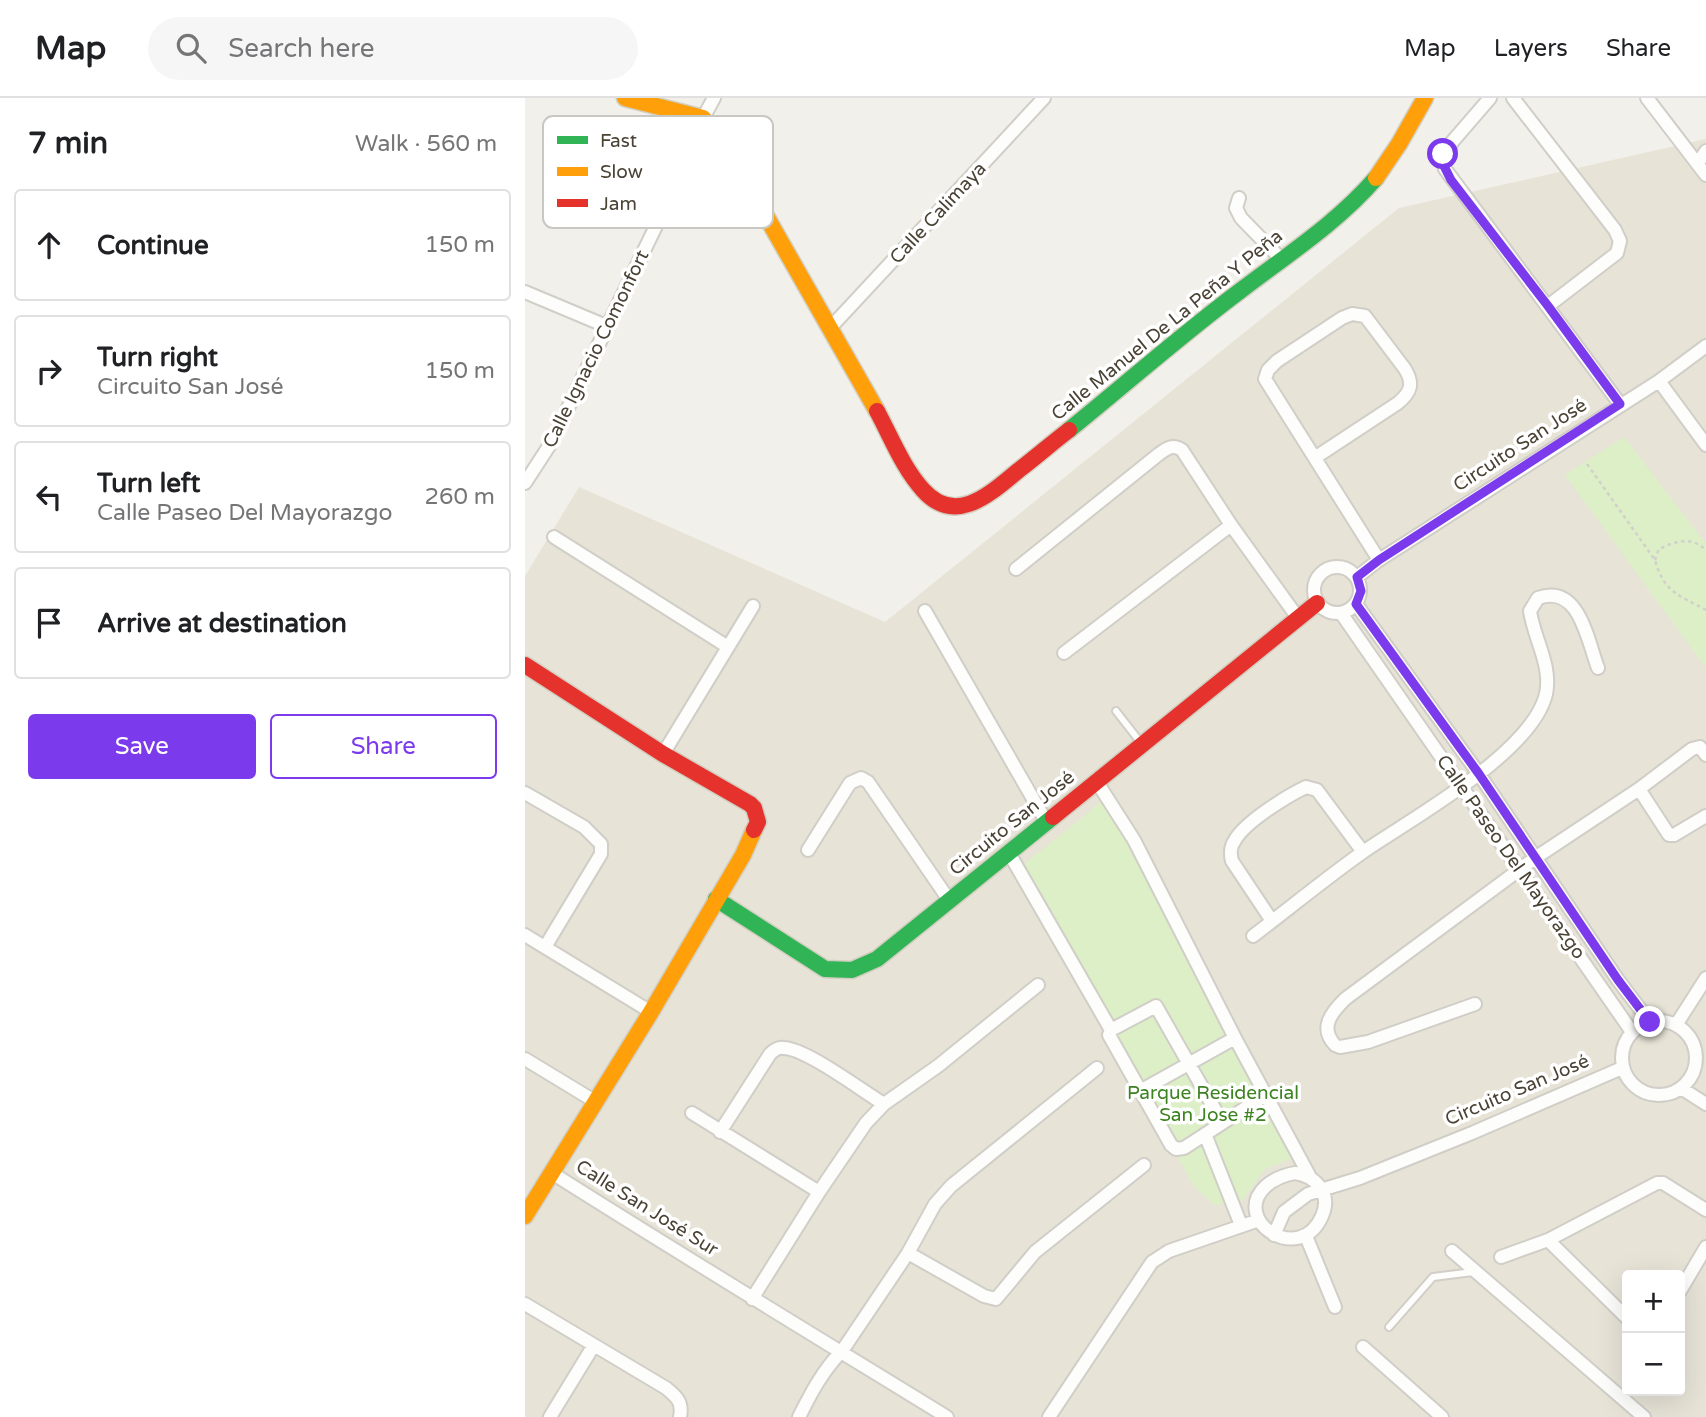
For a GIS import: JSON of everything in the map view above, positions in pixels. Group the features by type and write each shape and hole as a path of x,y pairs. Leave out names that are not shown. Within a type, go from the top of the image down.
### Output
{"street":[{"path":"625,98 694,116"},
{"name":"Calle Ignacio Comonfort","path":"704,116 714,98"},
{"name":"Calle Calimaya","path":"831,327 1044,98"},
{"name":"Calle Manuel De La Peña Y Peña","path":"773,226 923,493 937,503 951,507 971,505 988,495 1356,200 1403,141 1425,98"},
{"path":"1490,98 1446,149 1443,164 1451,180 1620,404"},
{"path":"1513,98 1615,230 1620,241 1617,253 1548,306"},
{"path":"1647,98 1706,175"},
{"path":"1698,163 1706,151"},
{"path":"1240,198 1236,208 1241,218 1281,259"},
{"name":"Calle Ignacio Comonfort","path":"525,483 551,443 655,228"},
{"path":"525,292 606,326"},
{"path":"1316,457 1398,403 1411,388 1410,377 1405,369 1365,316 1352,314 1342,318 1277,361 1266,374 1268,384 1379,560"},
{"name":"Circuito San José","path":"1357,577 1379,560 1659,381 1706,346"},
{"path":"1659,381 1706,445"},
{"path":"1016,569 1166,449 1177,447 1182,450 1231,525 1298,618"},
{"path":"1064,653 1231,525"},
{"path":"554,537 727,647"},
{"path":"1343,567 1357,577 1361,591 1356,604 1341,613 1327,611 1317,603 1315,584 1325,570 1343,567"},
{"path":"1253,936 1363,852 1471,780 1520,737 1541,710 1546,691 1546,673 1530,611 1538,598 1554,595 1570,602 1578,612 1598,667"},
{"name":"Circuito San José","path":"716,899 814,964 838,972 863,968 1047,823 1317,603"},
{"name":"Calle Paseo Del Mayorazgo","path":"1356,604 1528,864 1632,1032"},
{"path":"525,665 663,754 753,606"},
{"path":"925,611 1047,823"},
{"name":"Calle Paseo Del Mayorazgo","path":"1341,613 1471,780 1528,864 1650,1022"},
{"path":"1475,1004 1351,1046 1335,1045 1327,1034 1328,1021 1345,999 1528,864 1639,789 1692,749 1702,748 1706,755"},
{"name":"Calle San José Sur","path":"663,754 754,808 757,829 651,1012 552,1173 941,1415"},
{"path":"808,850 850,783 861,778 868,782 949,901"},
{"path":"1097,782 1133,840 1309,1175 1321,1189 1325,1202 1323,1214 1317,1226 1307,1236 1286,1238 1274,1235 1259,1220 1256,1198 1274,1179 1285,1175 1309,1175"},
{"path":"1272,921 1231,861 1231,850 1238,835 1282,799 1306,787 1317,790 1363,852"},
{"path":"1639,789 1669,835 1674,835 1706,816"},
{"path":"525,793 585,827 601,844 601,854 545,947"},
{"path":"1009,853 1111,1030"},
{"path":"525,935 651,1012"},
{"path":"1676,1025 1706,978"},
{"path":"751,1299 818,1192 866,1122 884,1104 938,1066 1038,985"},
{"path":"1222,1122 1156,1006 1111,1030 1109,1035 1171,1145 1176,1149 1185,1148 1267,1094"},
{"path":"1650,1022 1676,1025 1686,1032 1693,1043 1701,1070 1670,1094 1658,1096 1646,1093 1627,1079 1622,1068 1623,1045 1632,1032 1650,1022"},
{"path":"1140,1091 1235,1038"},
{"path":"720,1132 762,1065 776,1049 783,1047 794,1050 884,1104"},
{"path":"525,1059 596,1102"},
{"path":"799,1417 829,1364 842,1351 908,1253 935,1204 951,1185 1097,1068"},
{"name":"Circuito San José","path":"1274,1235 1284,1212 1291,1205 1321,1189 1360,1178 1622,1068"},
{"path":"1681,1088 1706,1104"},
{"path":"692,1113 818,1192"},
{"path":"1205,1134 1241,1225"},
{"path":"908,1253 984,1296 996,1299 1035,1252 1145,1165"},
{"path":"525,1216 552,1173"},
{"path":"1501,1257 1548,1240 1657,1183 1663,1183 1706,1210"},
{"path":"1049,1417 1152,1262 1169,1251 1259,1220"},
{"path":"1307,1236 1335,1307"},
{"path":"1548,1240 1622,1313"},
{"path":"1685,1283 1706,1247"},
{"path":"1452,1251 1644,1417"},
{"path":"525,1304 666,1388 678,1397 681,1405 680,1417"},
{"path":"550,1417 594,1345"},
{"path":"1363,1347 1442,1417"}],"lane":[{"path":"1116,711 1143,745"},
{"path":"1389,1327 1433,1277 1478,1272"}],"path":[{"path":"1587,464 1655,560 1660,578 1688,602 1706,610"},
{"path":"1655,560 1659,550 1683,541 1693,542 1706,550"}],"shaded area":[{"path":"1706,139 1706,1417 525,1417 525,576 579,487 885,622 1399,208"}],"green space":[{"path":"1624,437 1706,544 1706,668 1565,475"},
{"name":"Parque Residencial San Jose #2","path":"1105,799 1306,1153 1265,1169 1241,1202 1214,1205 1194,1186 1017,870"}],"traffic: fast":[{"path":"1069,430 1196,325 1311,238 1345,210 1376,178"},
{"path":"716,899 825,969 852,970 877,959 1053,817"}],"traffic: slow":[{"path":"625,98 695,116"},
{"path":"1376,178 1425,98"},
{"path":"773,228 877,411"},
{"path":"525,1216 651,1012 743,855 754,830"}],"traffic: jam":[{"path":"877,411 903,462 916,481 935,501 948,506 960,506 985,496 1069,430"},
{"path":"1053,817 1317,603"},
{"path":"525,665 663,754 750,804 758,822 754,830"}],"route":[{"path":"1443,154 1444,169 1451,180 1620,404 1379,560 1357,577 1361,591 1356,604 1479,774 1618,980 1650,1022"}]}
